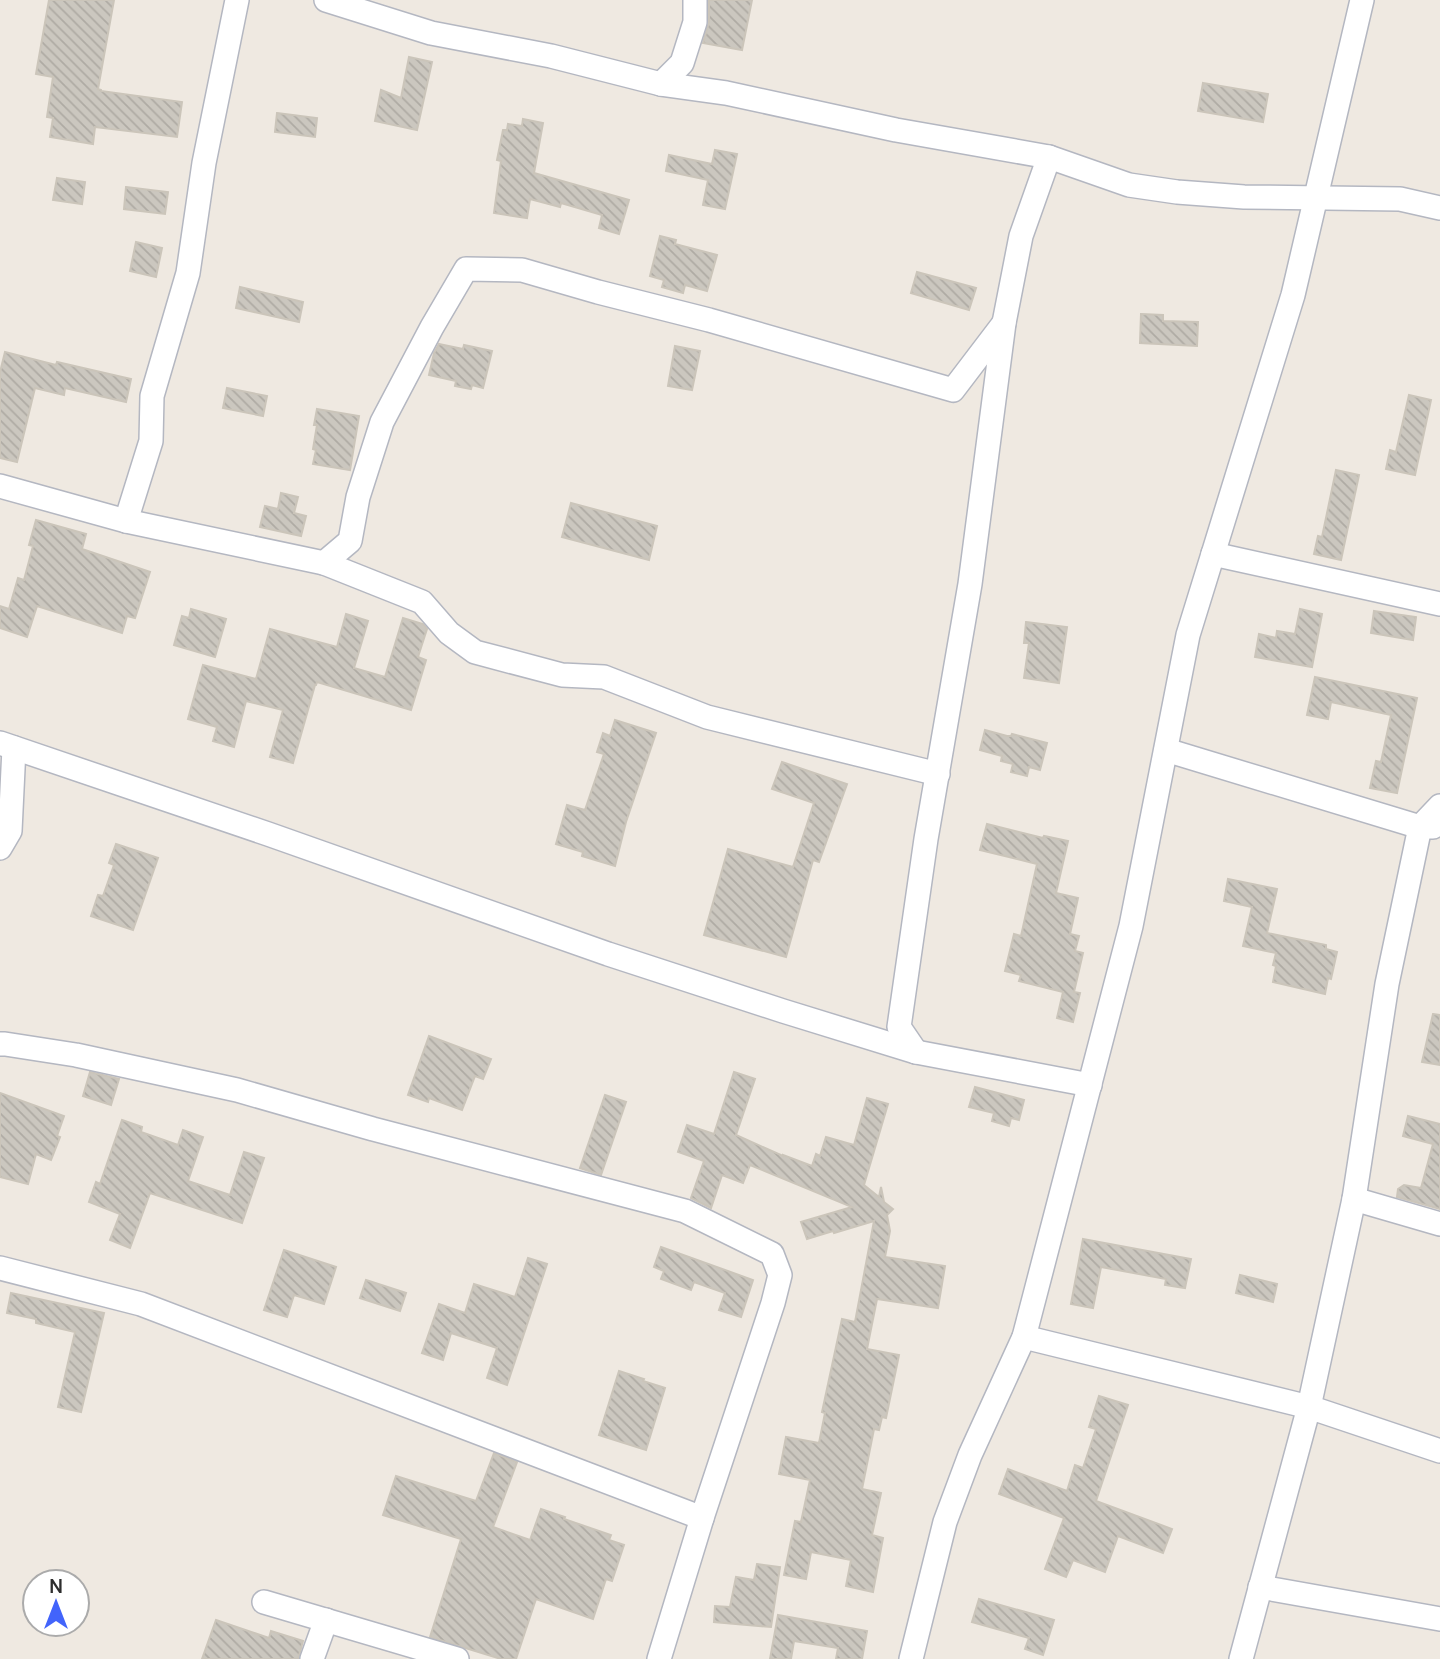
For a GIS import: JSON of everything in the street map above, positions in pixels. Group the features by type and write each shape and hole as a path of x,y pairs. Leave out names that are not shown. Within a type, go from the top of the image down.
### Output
{"street":[{"path":"126,521 151,441 152,396 188,272 204,163 238,0"},
{"path":"326,0 431,33 551,56 661,84 726,93 896,130 1049,158 1129,184 1244,197 1400,200 1440,208"},
{"path":"661,84 682,63 695,22 695,0"},
{"path":"911,1659 945,1522 970,1455 1024,1336 1131,926 1188,635 1293,295 1362,0"},
{"path":"916,1052 900,1027 926,839 970,584 1004,323 1021,236 1049,158"},
{"path":"324,563 350,541 358,498 382,422 432,327 467,269 522,270 953,390 1004,323"},
{"path":"0,486 126,521 324,563 422,602 449,633 475,652 562,675 604,677 707,717 938,774"},
{"path":"1213,554 1440,604"},
{"path":"0,848 10,831 7,745 608,954 783,1011 916,1052 1090,1085"},
{"path":"1166,750 1430,827"},
{"path":"1241,1659 1309,1407 1354,1199 1387,984 1430,827 1440,806"},
{"path":"0,1044 76,1055 237,1090 685,1211 772,1254 780,1275 773,1303 659,1659"},
{"path":"1354,1199 1440,1224"},
{"path":"0,1268 141,1304 702,1518"},
{"path":"1024,1336 1309,1407 1440,1451"},
{"path":"1261,1587 1440,1619"},
{"path":"264,1602 457,1659"},
{"path":"312,1659 326,1620"}],"building":[{"path":"49,0 114,0 98,89 182,102 177,137 95,127 93,144 50,137 53,118 47,117 53,77 36,74"},
{"path":"709,0 752,0 742,50 703,43 709,22"},
{"path":"409,57 432,62 417,130 375,121 381,90 401,98"},
{"path":"1203,83 1268,94 1263,122 1198,111"},
{"path":"277,113 317,118 315,137 275,132"},
{"path":"523,119 543,123 534,173 629,200 619,234 599,228 602,215 561,203 560,207 530,199 527,218 494,213 501,161 497,160 503,130 507,130 508,124 522,126"},
{"path":"715,150 737,154 725,209 703,205 708,180 666,171 669,155 712,164"},
{"path":"57,178 85,182 82,204 53,200"},
{"path":"126,187 168,192 165,214 124,209"},
{"path":"660,236 676,240 675,244 717,255 707,291 685,285 683,293 662,287 664,280 650,276"},
{"path":"136,242 162,248 156,277 130,271"},
{"path":"917,272 976,288 969,310 911,293"},
{"path":"240,287 303,302 299,322 236,308"},
{"path":"1141,314 1163,315 1163,321 1198,322 1197,346 1140,343"},
{"path":"439,344 463,349 464,345 492,351 483,388 472,385 471,389 455,386 456,381 429,375"},
{"path":"675,346 700,351 692,390 668,386"},
{"path":"5,352 131,379 126,402 65,388 64,395 35,388 17,462 0,458 0,372"},
{"path":"227,388 267,396 263,416 223,408"},
{"path":"1409,395 1431,400 1415,475 1386,469 1390,450 1396,452"},
{"path":"317,409 359,416 350,470 313,464"},
{"path":"1336,470 1359,475 1341,560 1314,554 1318,536 1322,537"},
{"path":"281,493 298,497 294,513 306,516 301,536 260,527 265,506 278,509"},
{"path":"571,503 657,526 649,560 562,537"},
{"path":"36,520 86,534 82,549 150,572 135,618 127,616 122,633 37,606 27,637 0,628 0,606 9,609 18,578 24,580 33,546 29,545"},
{"path":"191,609 226,619 215,657 174,645 182,616 189,618"},
{"path":"1300,609 1322,614 1312,667 1255,657 1259,634 1276,638 1277,631 1295,634"},
{"path":"1374,611 1416,617 1413,640 1371,633"},
{"path":"346,614 368,621 354,668 385,677 403,618 423,624 427,629 418,657 426,660 411,710 317,682 293,763 270,757 283,710 246,701 234,747 213,741 217,727 188,719 203,665 256,679 270,629 337,647"},
{"path":"1026,622 1067,627 1059,683 1024,678 1029,643 1024,643"},
{"path":"1315,677 1417,698 1397,793 1370,788 1376,761 1381,762 1391,715 1331,702 1328,719 1307,715"},
{"path":"615,720 656,733 626,822 615,866 582,856 583,852 556,844 567,805 585,810 604,754 597,752 603,733 610,736"},
{"path":"985,730 1047,743 1040,770 1029,767 1027,776 1011,772 1013,764 1001,761 1002,756 980,750"},
{"path":"782,762 847,784 819,862 813,860 786,957 704,935 728,849 793,867 814,803 772,789"},
{"path":"987,824 1043,838 1044,836 1068,841 1056,893 1078,898 1070,934 1079,936 1075,951 1083,953 1074,992 1080,993 1073,1022 1057,1018 1063,992 1019,981 1021,975 1005,971 1014,934 1021,936 1037,864 980,850"},
{"path":"116,844 158,858 133,930 91,916 98,895 103,896 114,865 109,863"},
{"path":"1228,879 1277,889 1267,933 1326,945 1326,949 1337,952 1325,994 1273,982 1276,953 1243,946 1252,907 1224,901"},
{"path":"1433,1014 1440,1015 1440,1065 1422,1062"},
{"path":"429,1036 491,1059 483,1079 475,1076 462,1110 429,1098 428,1102 408,1095"},
{"path":"90,1072 119,1079 111,1105 83,1096"},
{"path":"734,1072 755,1079 736,1135 812,1166 816,1154 820,1156 826,1137 854,1145 867,1098 888,1104 864,1185 879,1197 881,1187 884,1202 893,1209 887,1215 890,1231 885,1257 945,1266 938,1308 877,1299 867,1349 899,1355 886,1418 882,1417 879,1430 874,1429 862,1489 881,1493 872,1535 883,1538 873,1592 846,1586 851,1560 811,1552 806,1579 784,1575 795,1521 801,1522 810,1480 779,1474 786,1437 819,1443 825,1413 822,1412 842,1319 855,1322 874,1221 807,1239 801,1222 852,1207 750,1165 743,1183 722,1175 711,1208 691,1198 704,1161 678,1152 687,1125 714,1134"},
{"path":"975,1087 1024,1100 1019,1120 1011,1118 1009,1126 992,1121 994,1113 969,1107"},
{"path":"0,1093 64,1116 57,1136 60,1137 51,1160 36,1154 28,1184 0,1177"},
{"path":"605,1095 626,1102 601,1175 580,1168"},
{"path":"1408,1116 1440,1124 1440,1209 1397,1197 1398,1189 1404,1185 1421,1188 1433,1144 1403,1136"},
{"path":"122,1120 142,1127 141,1132 178,1145 183,1130 203,1137 188,1181 230,1195 244,1152 264,1158 242,1223 150,1193 130,1248 110,1240 120,1214 89,1202 96,1182 100,1184"},
{"path":"1083,1239 1191,1259 1185,1288 1165,1285 1166,1279 1101,1267 1093,1308 1071,1304"},
{"path":"661,1247 753,1280 741,1317 719,1310 725,1293 694,1282 691,1290 661,1279 664,1271 654,1267"},
{"path":"284,1250 336,1267 324,1304 294,1295 287,1317 264,1310"},
{"path":"528,1258 547,1264 507,1385 487,1378 497,1348 451,1333 443,1360 422,1353 439,1304 465,1313 474,1284 515,1297"},
{"path":"1240,1275 1277,1284 1273,1302 1236,1293"},
{"path":"366,1280 406,1293 400,1311 360,1298"},
{"path":"11,1293 104,1313 81,1412 58,1407 75,1332 7,1313"},
{"path":"619,1371 665,1388 646,1450 599,1435"},
{"path":"1099,1396 1128,1405 1096,1501 1172,1529 1163,1553 1118,1536 1105,1572 1073,1560 1066,1577 1045,1569 1064,1518 999,1494 1008,1469 1067,1491 1075,1465 1083,1468 1096,1429 1089,1427"},
{"path":"494,1453 517,1462 493,1527 530,1540 541,1509 611,1535 609,1540 624,1545 612,1581 606,1579 593,1619 536,1599 516,1659 501,1659 430,1637 461,1539 383,1515 396,1476 476,1501"},
{"path":"757,1564 780,1567 771,1627 714,1622 715,1606 730,1607 736,1577 754,1580"},
{"path":"979,1599 1054,1620 1043,1655 1025,1649 1029,1638 972,1622"},
{"path":"778,1615 867,1631 862,1659 836,1659 838,1648 794,1641 791,1659 770,1659"},
{"path":"216,1620 269,1638 271,1631 303,1641 298,1659 202,1659"}]}
